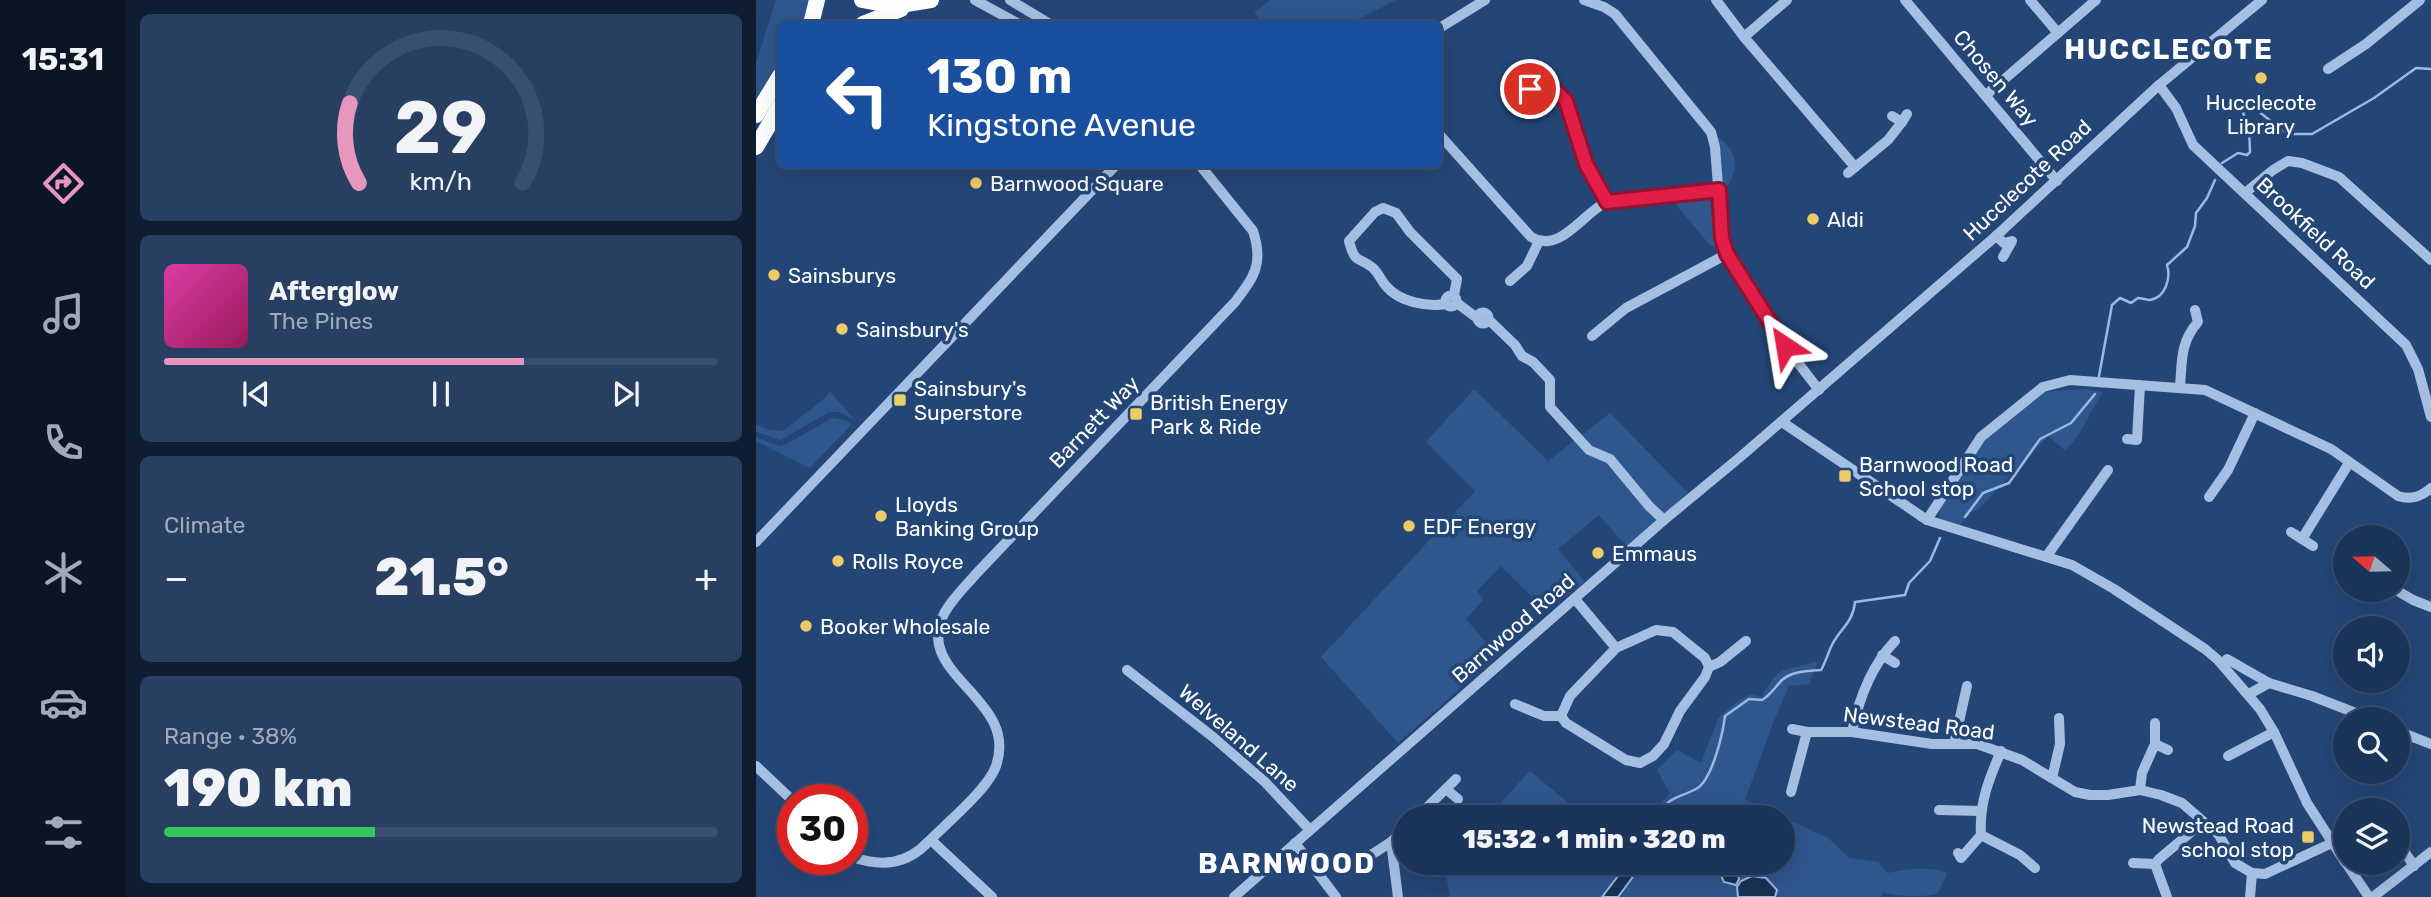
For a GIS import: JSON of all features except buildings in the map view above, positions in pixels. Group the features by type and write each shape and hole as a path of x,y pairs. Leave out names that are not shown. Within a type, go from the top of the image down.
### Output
{"highway":[{"path":"812,21 817,0"},
{"path":"862,0 886,5 910,5"},
{"path":"870,21 910,5 931,0"},
{"path":"756,115 777,81"},
{"path":"756,147 777,111"}],"street":[{"path":"975,0 1014,21"},
{"path":"1010,0 1045,21"},
{"path":"1442,27 1485,0"},
{"path":"1584,0 1605,3 1711,132 1715,147 1722,238 1727,254 1785,346 1819,390"},
{"path":"1716,0 1851,170 1888,140 1900,117"},
{"path":"1744,37 1787,0"},
{"name":"Chosen Way","path":"1905,0 2057,181"},
{"path":"2030,0 2058,33"},
{"path":"1986,95 2096,0"},
{"name":"Hucclecote Road","path":"1819,390 1996,236 2159,85 2262,0"},
{"path":"2332,63 2366,44 2420,0"},
{"name":"Brookfield Road","path":"2159,85 2176,108 2193,145 2406,345 2418,369 2431,417"},
{"path":"1516,94 1530,89 1555,90 1566,101 1586,164 1607,202"},
{"path":"1442,137 1531,237 1539,241 1556,239 1568,233 1594,209 1607,202 1719,190"},
{"path":"2245,193 2288,161 2302,163 2339,177 2431,260"},
{"path":"756,542 1113,168"},
{"name":"Barnett Way","path":"868,862 904,860 921,850 989,780 998,755 997,727 991,714 952,673 940,645 943,615 951,602 1235,302 1254,276 1258,262 1258,244 1254,231 1202,168"},
{"path":"1452,301 1457,279 1410,232 1396,213 1383,208 1375,212 1349,241 1357,260 1370,265 1386,286 1404,299 1436,305 1452,301 1483,318 1515,345 1522,356 1550,380 1550,407 1590,450 1610,459 1664,520"},
{"path":"1996,236 2004,243 2012,241 2003,257"},
{"path":"1510,281 1535,255 1539,241"},
{"path":"1592,336 1626,308 1727,254"},
{"path":"2195,310 2198,322"},
{"path":"2198,322 2211,323"},
{"path":"2180,387 2185,339 2198,322"},
{"path":"1927,520 1981,437 2043,387 2070,380 2205,390 2315,440 2398,496 2413,498 2425,494 2431,488"},
{"path":"2137,440 2140,385"},
{"name":"Barnwood Road","path":"1234,897 1664,520 1819,390"},
{"path":"2209,497 2228,470 2255,413"},
{"path":"1782,422 1927,520 2072,565 2172,626 2218,660 2249,694 2274,732 2307,803 2332,843 2265,874 2252,873 2250,897"},
{"path":"2302,539 2349,463"},
{"path":"2046,557 2108,470"},
{"path":"2291,532 2313,546"},
{"path":"2410,598 2431,607"},
{"path":"1576,599 1616,648"},
{"path":"1562,716 1570,696 1616,648 1656,630 1673,632 1705,659 1709,667"},
{"path":"1852,732 1857,709 1877,660 1895,641"},
{"path":"1562,716 1566,723 1626,760 1640,762 1653,756 1664,744 1680,711 1709,667 1746,642"},
{"path":"1882,655 1895,663"},
{"path":"2227,659 2269,683 2340,707"},
{"name":"Welveland Lane","path":"1130,677 1174,706 1265,782 1310,830"},
{"path":"2249,694 2269,683"},
{"path":"1954,744 1968,692"},
{"path":"1515,704 1544,716 1562,716"},
{"path":"2052,778 2060,744 2059,718"},
{"path":"2140,790 2142,773 2155,744 2155,723"},
{"name":"Newstead Road","path":"1792,729 1807,732 1852,732 1932,744 1977,744 2022,760 2075,792 2090,796 2140,790 2182,803 2219,835 2235,863 2252,873"},
{"path":"1791,792 1807,732"},
{"path":"2228,757 2274,732"},
{"path":"2410,736 2431,744"},
{"path":"2155,744 2168,750"},
{"path":"1950,864 1961,858 1981,835 1984,791 2001,751"},
{"path":"756,766 777,786"},
{"path":"1429,805 1455,779"},
{"path":"1446,789 1458,799"},
{"path":"1938,810 1981,811"},
{"path":"2155,864 2203,822"},
{"path":"1981,835 2020,855 2035,868"},
{"path":"930,840 992,897"},
{"path":"1365,859 1391,842 1398,897"},
{"path":"1295,843 1336,897"},
{"path":"2355,875 2371,897 2431,852"},
{"path":"2410,860 2414,866"},
{"path":"2133,863 2155,864"},
{"path":"2155,864 2167,897"}],"shaded area":[{"path":"776,0 811,0 806,21 777,21 777,72 756,106 756,63"},
{"path":"1270,0 1396,0 1355,21 1262,21 1254,13"},
{"path":"1711,132 1728,146 1735,161 1732,178 1720,196 1727,254 1709,244 1668,195 1720,191"},
{"path":"1474,389 1548,461 1610,413 1688,493 1627,547 1599,515 1558,549 1585,582 1556,604 1548,594 1531,596 1501,566 1477,591 1483,600 1466,619 1497,656 1398,743 1321,657 1475,491 1426,442"},
{"path":"2085,389 2103,392 2080,431 2065,450 2048,436 1978,510 1971,512 1957,528 1938,522 1941,502 1983,442 2045,392"},
{"path":"830,392 856,421 840,412 829,412 781,440 756,432 756,424 769,430 783,431"},
{"path":"832,418 852,424 810,468 756,441 756,437 779,446 787,444"},
{"path":"1818,661 1809,684 1789,686 1773,723 1745,800 1756,805 1658,805 1670,793 1657,770 1677,750 1701,763 1718,719 1750,694 1762,697 1774,678 1785,670"},
{"path":"1530,771 1571,805 1498,805"},
{"path":"1795,823 1828,838 1849,858 1879,862 1887,873 1925,868 1947,873 1936,894 1925,896 1902,896 1883,892 1881,897 1450,897 1446,875 1795,875"},
{"path":"1619,875 1634,875 1618,897 1602,897"},
{"path":"1721,875 1738,875 1736,885 1724,882"},
{"path":"1752,876 1766,878 1777,890 1775,897 1738,897 1737,887 1741,881"}],"waterway":[{"path":"2222,163 2238,153 2247,155 2250,152 2249,128 2242,110 2250,105 2288,134 2312,134 2374,98 2416,68 2431,69"},
{"path":"2099,376 2112,305 2120,298 2131,303 2138,298 2150,300 2160,295 2168,281 2167,265 2187,247 2195,226 2196,213 2215,180"},
{"path":"1965,517 1983,493 2009,483 2040,439 2071,423 2095,394"},
{"path":"1666,805 1696,789 1707,777 1719,744 1725,716 1749,699 1762,700 1790,675 1821,670 1833,643 1850,620 1855,602 1905,595 1909,583 1930,561 1940,538"}],"place":[{"name":"Hucclecote Library","path":"2261,78"},
{"name":"Barnwood Square","path":"976,183"},
{"name":"Aldi","path":"1813,219"},
{"name":"Sainsburys","path":"774,275"},
{"name":"Sainsbury's","path":"842,329"},
{"name":"Sainsbury's Superstore","path":"900,400"},
{"name":"British Energy Park & Ride","path":"1136,414"},
{"name":"Barnwood Road School stop","path":"1845,476"},
{"name":"Lloyds Banking Group","path":"881,516"},
{"name":"EDF Energy","path":"1409,526"},
{"name":"Emmaus","path":"1598,553"},
{"name":"Rolls Royce","path":"838,561"},
{"name":"Booker Wholesale","path":"806,626"},
{"name":"Newstead Road school stop","path":"2308,837"}],"district":[{"name":"HUCCLECOTE","path":"2169,49"},
{"name":"BARNWOOD","path":"1287,863"}],"route":[{"path":"1530,89 1555,90 1566,101 1586,164 1607,202 1719,190 1724,247 1785,346"}]}
